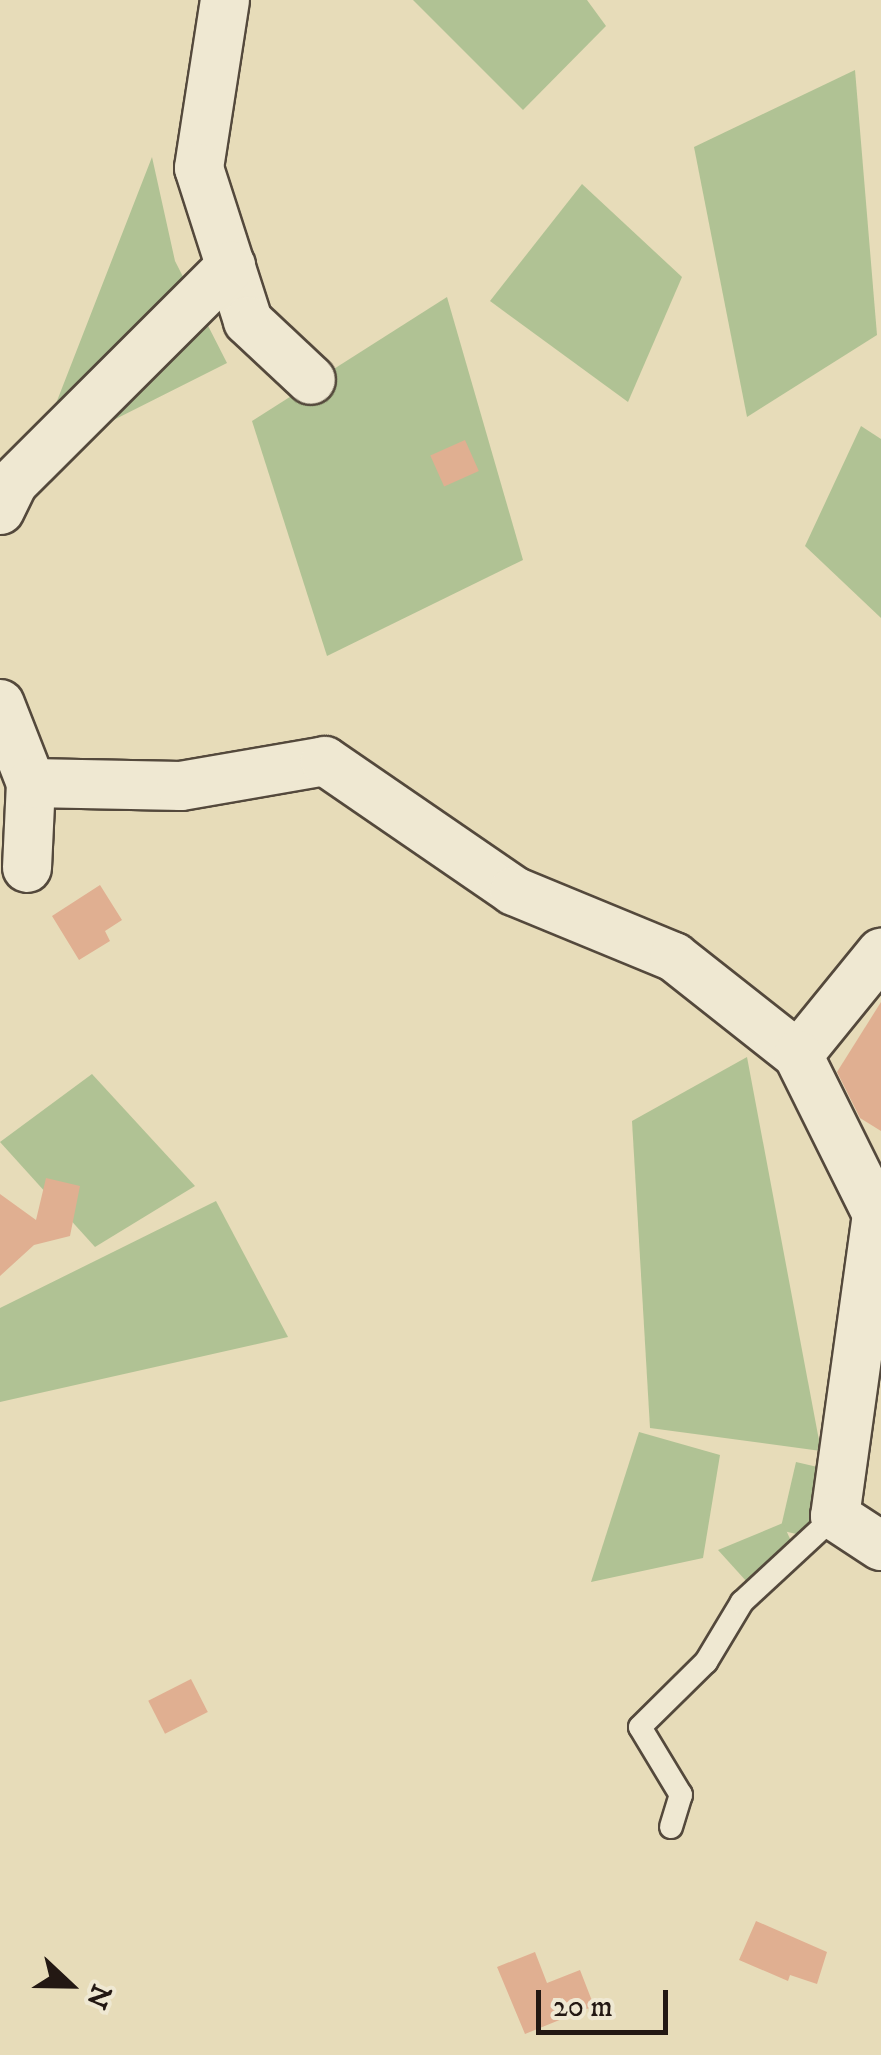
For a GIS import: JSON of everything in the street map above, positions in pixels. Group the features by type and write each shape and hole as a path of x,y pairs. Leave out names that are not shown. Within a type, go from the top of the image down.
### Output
{"street":[{"path":"224,0 198,168 248,320 311,380"},
{"path":"0,510 12,483 230,266"},
{"path":"0,704 32,783 27,868"},
{"path":"32,783 181,786 325,761 514,890 674,956 798,1055 879,1213 835,1516 881,1546"},
{"path":"798,1055 881,954"}],"lane":[{"path":"670,1827 680,1795 640,1727 706,1662 742,1602 835,1516"}],"green space":[{"path":"413,0 587,0 606,26 523,110"},
{"path":"855,70 877,335 747,417 694,147"},
{"path":"152,157 175,261 227,363 34,460"},
{"path":"582,184 682,277 628,402 490,301"},
{"path":"447,297 523,560 327,656 252,421"},
{"path":"861,426 881,439 881,618 805,546"},
{"path":"747,1057 821,1451 650,1428 632,1121"},
{"path":"92,1074 195,1186 95,1247 0,1142"},
{"path":"216,1201 288,1337 0,1402 0,1308"},
{"path":"639,1432 720,1455 703,1558 591,1582"},
{"path":"796,1462 826,1469 810,1537 780,1530"},
{"path":"783,1523 794,1548 747,1582 718,1550"}],"building":[{"path":"465,440 479,471 444,487 430,455"},
{"path":"100,885 122,920 105,931 110,941 79,960 52,916"},
{"path":"881,1002 881,1131 860,1118 837,1072"},
{"path":"46,1178 80,1186 70,1236 34,1245 0,1276 0,1194 36,1220"},
{"path":"191,1679 208,1712 165,1734 148,1701"},
{"path":"756,1921 827,1952 817,1984 790,1975 788,1981 739,1960"},
{"path":"535,1952 547,1983 580,1970 594,2006 525,2034 497,1967"}]}
